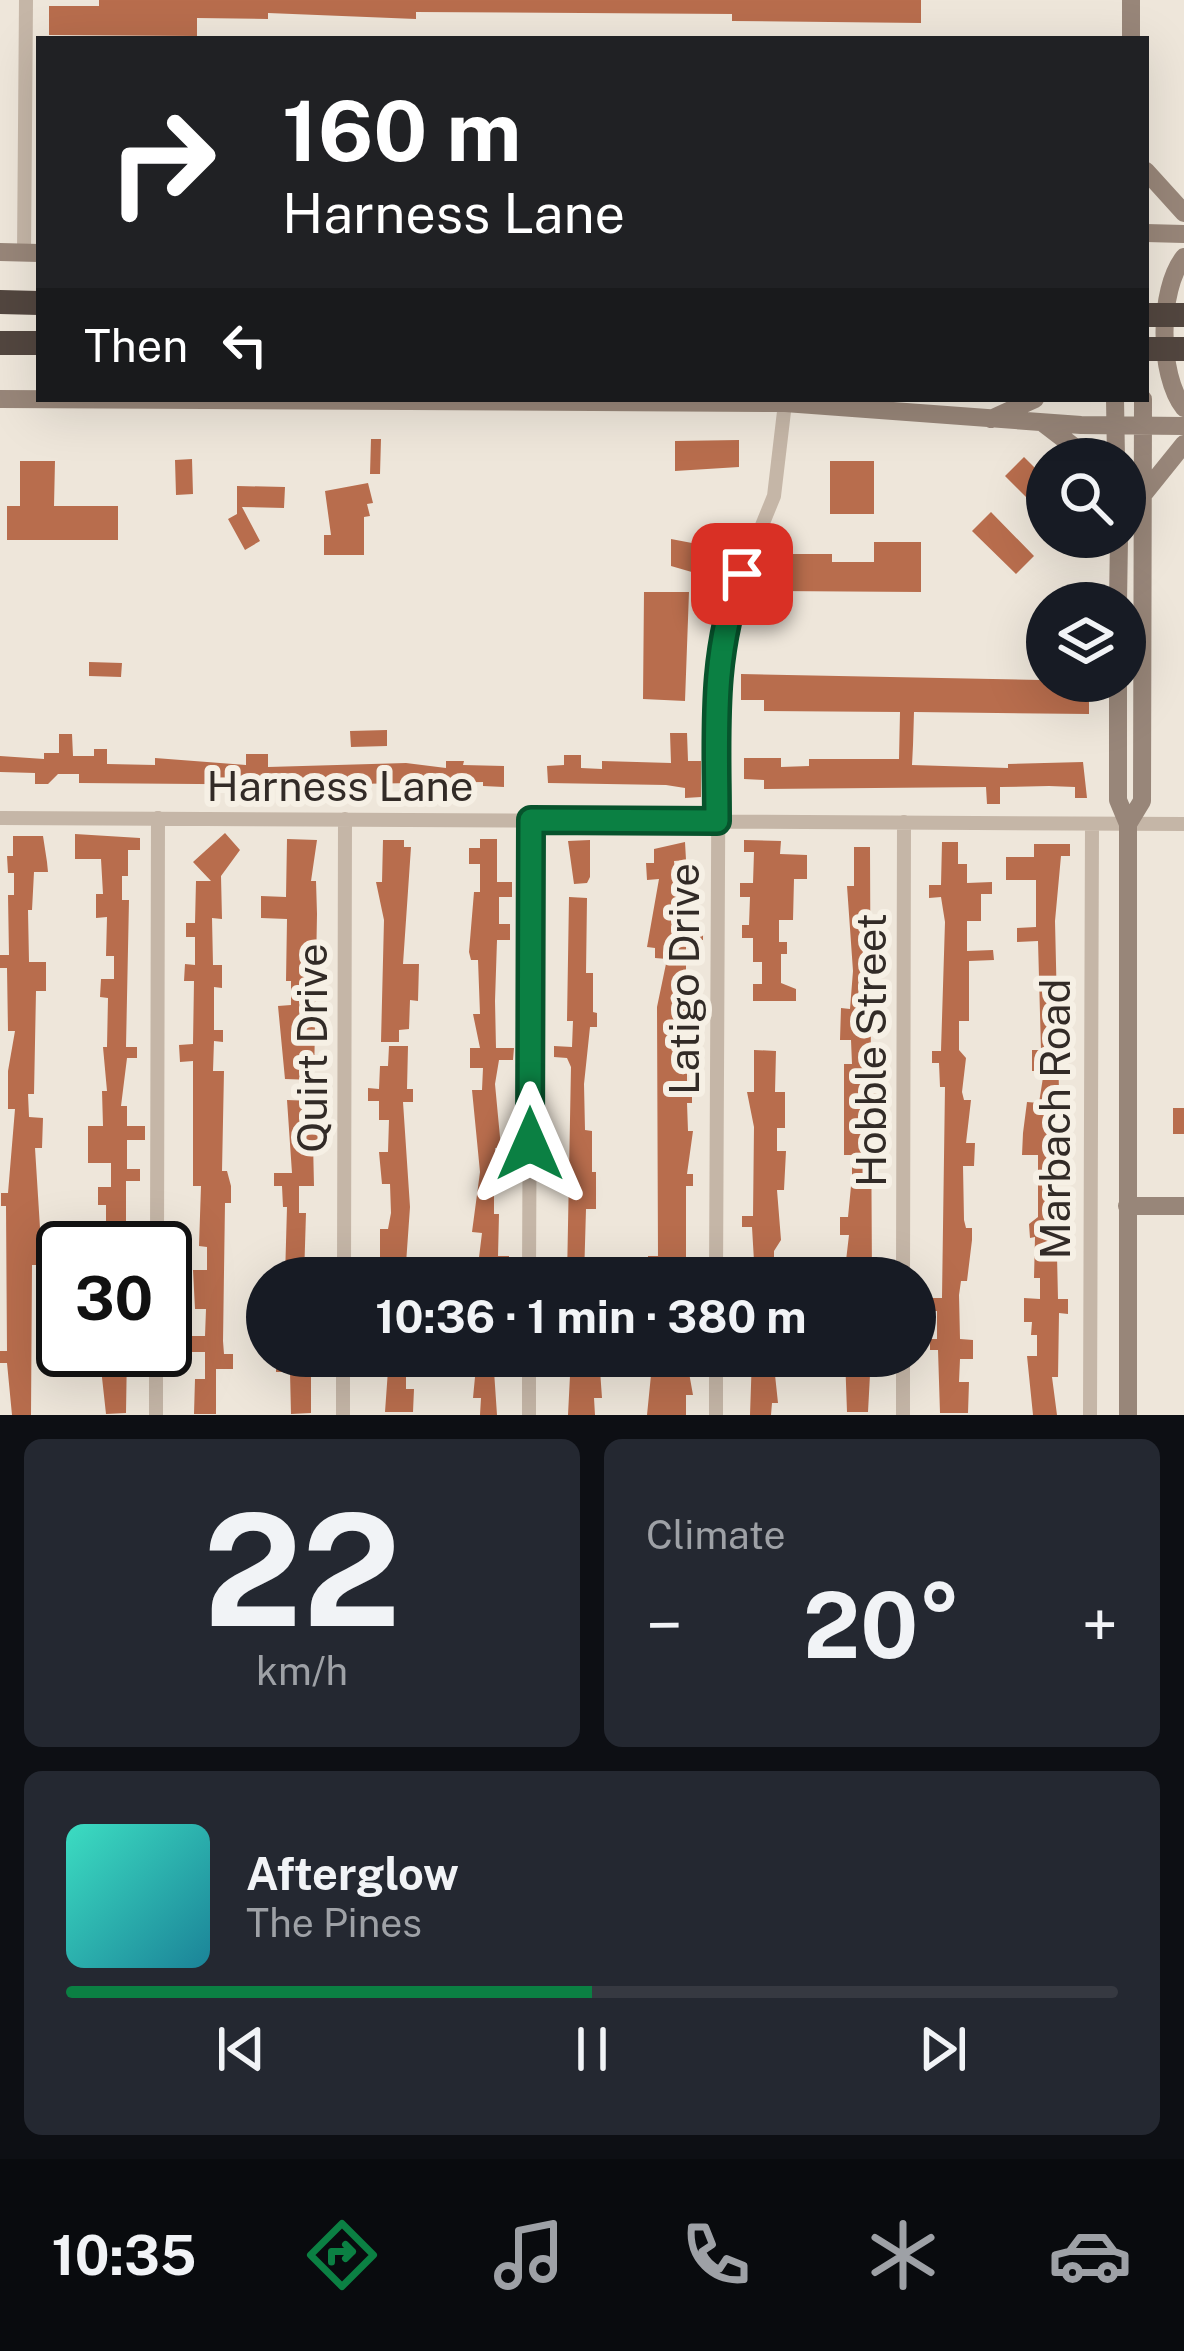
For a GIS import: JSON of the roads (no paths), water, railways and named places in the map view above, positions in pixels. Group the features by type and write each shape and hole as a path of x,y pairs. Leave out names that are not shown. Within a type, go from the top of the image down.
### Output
{"highway":[{"path":"0,302 36,303"},
{"path":"1149,315 1184,315"},
{"path":"0,343 36,343"},
{"path":"1149,349 1184,349"}],"main road":[{"path":"1131,36 1132,0"},
{"path":"1149,174 1184,213"},
{"path":"1149,233 1184,234"},
{"path":"0,252 31,253"},
{"path":"1184,257 1168,287 1168,376 1184,408"},
{"path":"0,399 36,399"},
{"path":"589,402 785,403 1042,423 1184,426"},
{"path":"991,418 1028,402"},
{"path":"1115,402 1115,438"},
{"name":"Marbach Road","path":"1143,438 1144,402"},
{"path":"1042,423 1062,438"},
{"path":"1146,491 1184,444"},
{"name":"Marbach Road","path":"1128,824 1142,801 1142,558"},
{"name":"Marbach Road","path":"1118,702 1118,800 1128,824 1128,1415"},
{"path":"1127,1206 1184,1206"}],"street":[{"path":"26,0 31,253"},
{"name":"Latigo Drive","path":"716,1257 722,634 774,496 785,403"},
{"name":"Harness Lane","path":"0,818 1184,824"},
{"path":"157,1221 158,818"},
{"name":"Quirt Drive","path":"344,1257 346,819"},
{"path":"529,1257 531,820"},
{"name":"Hobble Street","path":"903,1257 904,822"},
{"name":"Marbach Road","path":"1090,1415 1092,824"},
{"path":"156,1377 156,1415"},
{"path":"343,1377 343,1415"},
{"path":"529,1377 529,1415"},
{"path":"716,1377 716,1415"},
{"path":"903,1377 903,1415"}]}
